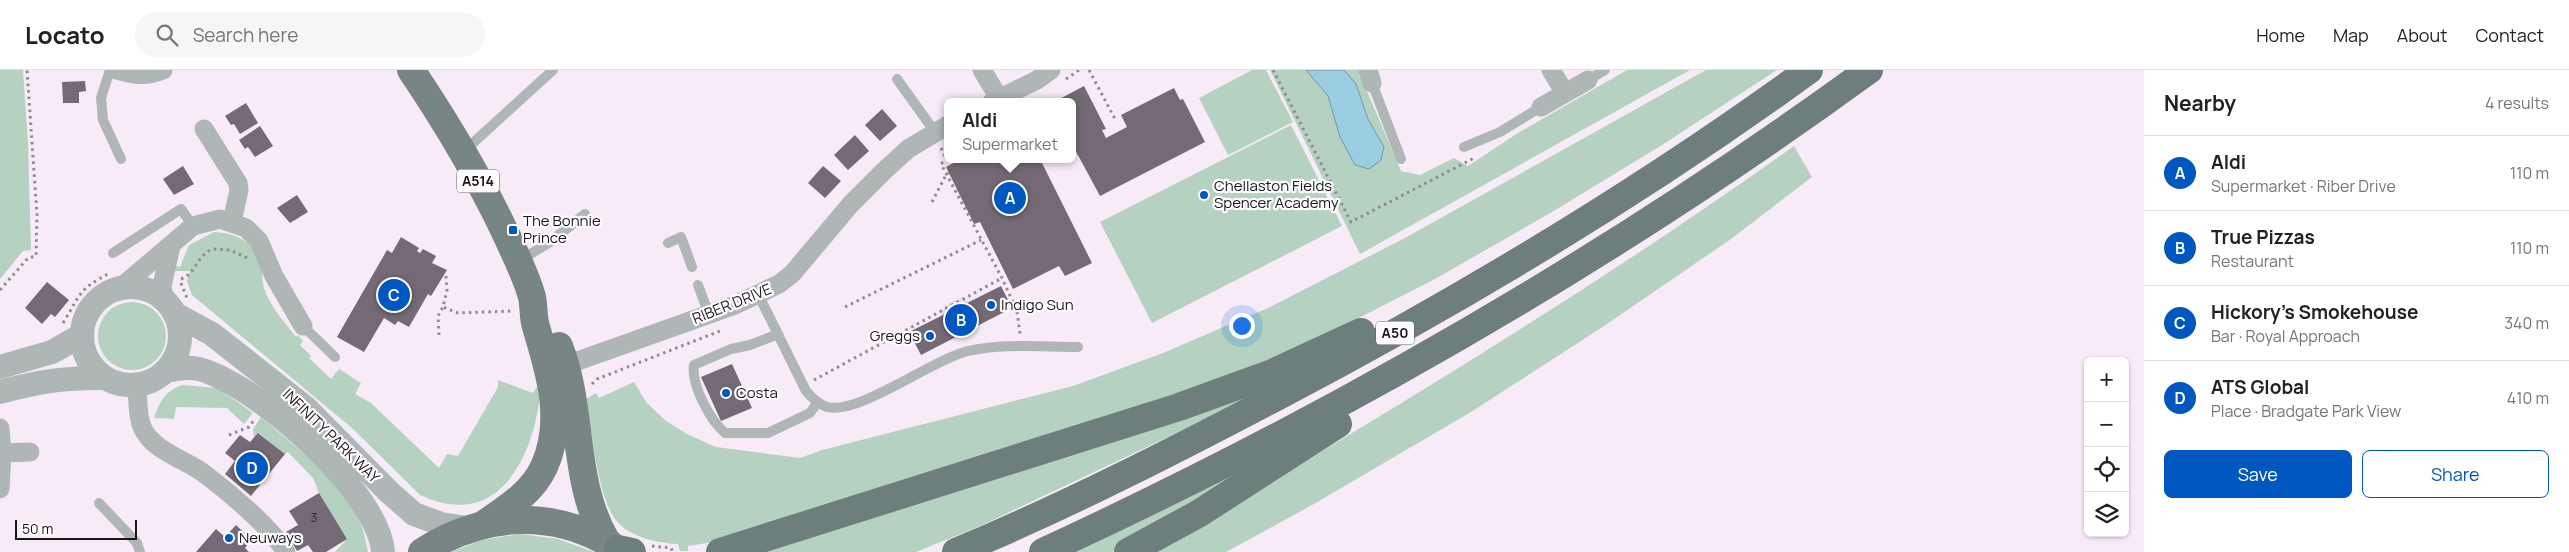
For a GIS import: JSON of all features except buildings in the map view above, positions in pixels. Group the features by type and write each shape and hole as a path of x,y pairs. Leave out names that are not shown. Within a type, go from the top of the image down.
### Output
{"highway":[{"name":"A50","path":"956,552 1190,443 1356,355 1569,230 1706,142 1809,70"},
{"name":"A50","path":"1043,552 1210,473 1420,360 1634,231 1869,70"},
{"path":"720,552 1224,391 1313,355 1492,264 1569,230"},
{"path":"1128,552 1198,514 1286,456 1410,379 1524,299"}],"main road":[{"name":"A514","path":"411,70 462,152 519,261 524,305 546,320 558,368 577,415 585,490 592,514 620,549"},
{"name":"A514","path":"475,526 521,497 543,470 554,433 554,400 558,368"},
{"path":"422,552 475,526 507,520 547,522 568,526 620,549"}],"street":[{"path":"116,70 132,75 151,75 163,70"},
{"path":"982,70 994,98"},
{"path":"999,98 1051,70"},
{"path":"1551,70 1565,93"},
{"path":"1541,108 1588,80"},
{"path":"204,128 238,183 239,190 232,222"},
{"name":"RIBER DRIVE","path":"558,368 759,296 792,274 850,206 885,170 908,149 941,128"},
{"path":"105,378 88,360 82,335 85,320 92,305 118,279 171,246 192,226 220,219 246,228 260,241 274,276 303,326"},
{"path":"0,392 45,380 75,377 105,378 120,384 137,385 152,380 165,371 174,359 179,344 171,246"},
{"path":"118,279 147,290 175,294"},
{"name":"INFINITY PARK WAY","path":"175,294 212,334 306,408 389,492 414,514 441,524 475,526"},
{"path":"0,367 52,352 82,335"},
{"name":"INFINITY PARK WAY","path":"165,371 197,368 212,373 264,404 311,444 359,497 374,519 383,552"},
{"path":"137,385 140,418 150,438 177,459 206,475 275,535 286,552"},
{"path":"0,428 2,453 0,489"},
{"path":"2,453 30,452"}],"lane":[{"path":"110,70 102,98 103,120 121,159"},
{"path":"462,152 553,70"},
{"path":"1588,80 1605,70"},
{"path":"1370,77 1401,159"},
{"path":"897,79 941,128"},
{"path":"1464,147 1500,132 1541,108"},
{"path":"113,253 181,209 192,226"},
{"path":"519,261 550,242 585,214"},
{"path":"668,242 681,237 692,267"},
{"path":"698,285 710,314"},
{"path":"759,296 806,391 817,402 825,406 841,407 858,402 965,352 1002,347 1078,347"},
{"path":"303,326 335,357"},
{"path":"778,334 750,345 731,349 694,365 693,375 714,423 725,433 768,433 810,413 817,402"},
{"path":"99,503 137,543 140,552"}],"path":[{"path":"0,290 28,258 36,256 37,215 27,70"},
{"path":"1089,70 1115,119"},
{"path":"1273,70 1350,222 1425,182 1465,165 1480,155"},
{"path":"944,161 941,164 1002,278 1017,311 1021,347"},
{"path":"932,202 948,174"},
{"path":"845,307 981,240"},
{"path":"175,294 193,272 200,258 213,249 230,250 249,260"},
{"path":"439,335 438,316 443,307 447,290 446,276"},
{"path":"810,372 814,381 1002,278"},
{"path":"58,327 65,319 74,300 85,288 118,279"},
{"path":"443,307 458,313 524,305"},
{"path":"229,435 249,427 264,404"}],"green space":[{"path":"0,70 23,70 28,143 31,250 23,251 0,279"},
{"path":"1252,70 1266,70 1293,122 1228,155 1199,98"},
{"path":"1270,70 1306,70 1328,96 1340,137 1384,147 1368,119 1356,84 1344,70 1358,70 1401,171 1420,175 1454,158 1468,166 1518,133 1627,70 1690,70 1360,254"},
{"path":"1706,70 1777,70 1662,145 1552,212 1435,279 1312,342 1221,379 713,542 688,546 688,551 680,551 678,544 661,542 635,535 615,519 609,508 599,478 586,399 596,393 599,398 634,382 646,402 666,421 687,434 716,447 800,458 822,450 1073,386 1163,353 1270,307 1403,239"},
{"path":"1291,125 1342,226 1152,323 1100,222"},
{"path":"1794,146 1812,177 1731,239 1604,326 1471,412 1314,504 1226,552 1152,552 1478,356 1637,253"},
{"path":"214,232 239,238 246,242 256,253 260,260 266,294 278,314 296,337 298,335 303,341 300,345 311,356 309,358 331,379 339,369 361,383 355,394 371,403 439,468 447,454 458,456 498,387 498,380 533,393 541,381 532,433 523,457 510,478 494,494 473,503 449,504 420,495 353,429 192,295 187,281 190,271 175,271 175,266 180,267 189,245"},
{"path":"132,302 145,305 156,312 163,323 166,336 163,349 156,360 145,367 132,370 119,367 108,360 101,349 98,336 101,323 108,312 119,305"},
{"path":"1304,367 1187,428 980,526 916,552 750,552"},
{"path":"182,385 218,388 253,413 244,424 227,408 176,407 174,419 154,418 164,397 171,390"},
{"path":"261,417 323,471 345,495 359,518 368,552 335,552 347,539 319,493 313,478 288,452 285,454 259,433 254,438 253,429"},
{"path":"1247,465 1251,470 1112,552 1077,552 1145,519 1145,517"},
{"path":"520,534 558,539 594,552 451,552 482,540"}],"water":[{"path":"1306,70 1344,70 1356,84 1368,119 1384,147 1381,160 1369,169 1355,165 1340,137 1328,96"}],"place":[{"name":"Chellaston Fields Spencer Academy","path":"1204,195"},
{"name":"Aldi","path":"1010,198"},
{"name":"The Bonnie Prince","path":"513,230"},
{"name":"Hickory's Smokehouse","path":"394,295"},
{"name":"Indigo Sun","path":"991,305"},
{"name":"True Pizzas","path":"961,320"},
{"name":"Greggs","path":"930,336"},
{"name":"Costa","path":"726,393"},
{"name":"ATS Global","path":"252,468"},
{"name":"Neuways","path":"229,538"}]}
